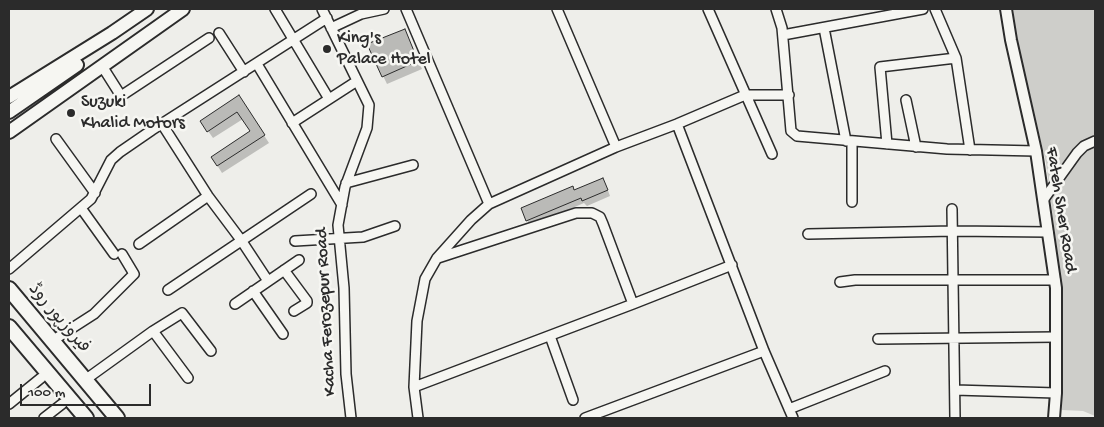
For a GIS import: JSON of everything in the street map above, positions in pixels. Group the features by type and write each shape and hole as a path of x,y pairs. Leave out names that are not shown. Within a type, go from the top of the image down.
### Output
{"main road":[{"path":"9,97 147,9"},
{"path":"9,132 183,9"},
{"path":"9,112 82,61 112,33"},
{"path":"9,128 22,122"},
{"name":"فیروزپور روڈ","path":"9,289 117,418"},
{"path":"9,327 86,418"}],"street":[{"path":"275,9 329,99"},
{"name":"Kacha Ferozepur Road","path":"322,9 369,105 367,128 346,183 338,225 344,288 346,374 351,418"},
{"path":"331,28 362,14 384,9"},
{"path":"406,9 489,204"},
{"path":"557,9 616,147"},
{"path":"708,9 772,154"},
{"path":"776,9 783,35 791,131 797,136 916,147 1036,152"},
{"path":"783,35 923,9"},
{"path":"935,9 956,58 970,150"},
{"name":"Fateh Sher Road","path":"1006,9 1036,152 1055,280 1056,393 1054,418"},
{"path":"9,269 82,208 95,193 111,160 120,152 327,18"},
{"path":"824,28 849,141 852,202"},
{"path":"219,33 244,72"},
{"path":"102,66 122,96 209,38"},
{"path":"888,144 880,67 956,58"},
{"path":"256,64 342,205"},
{"path":"292,123 357,81"},
{"path":"418,418 414,388 417,321 425,279 437,258 471,220 489,204 616,147 745,95 789,95"},
{"path":"906,100 916,147"},
{"path":"162,124 208,196 241,240 268,281"},
{"path":"677,124 764,351 791,414"},
{"path":"56,139 95,193"},
{"path":"1044,199 1080,150 1095,141"},
{"path":"346,183 413,165"},
{"path":"168,290 311,194"},
{"path":"139,244 208,196"},
{"path":"52,341 94,314 134,274 82,208"},
{"path":"952,209 955,418"},
{"path":"437,258 576,213 592,212 600,217 633,304"},
{"path":"295,240 363,237 395,226"},
{"path":"808,234 953,231 1048,232"},
{"path":"236,304 300,260"},
{"path":"414,388 732,264"},
{"path":"284,270 307,301 294,311"},
{"path":"840,282 855,280 1055,280"},
{"path":"253,292 283,334"},
{"path":"85,380 153,331 182,313 211,351"},
{"path":"153,331 188,378"},
{"path":"550,336 573,400"},
{"path":"878,339 1056,337"},
{"path":"585,418 764,351"},
{"path":"781,418 885,372"},
{"path":"9,404 41,378"},
{"path":"955,390 1056,393"},
{"path":"44,418 62,404"}],"shaded area":[{"path":"1013,9 1095,9 1095,416 1083,411 1062,410 1063,297 1046,163 1016,35"}],"building":[{"path":"405,29 418,61 382,77 367,44"},
{"path":"239,95 265,135 217,166 211,157 250,131 237,112 207,132 200,121"},
{"path":"603,178 608,190 582,201 581,198 526,221 521,208 573,186 574,190"}],"place":[{"name":"King's Palace Hotel","path":"327,49"},
{"name":"Suzuki Khalid Motors","path":"71,113"}]}
